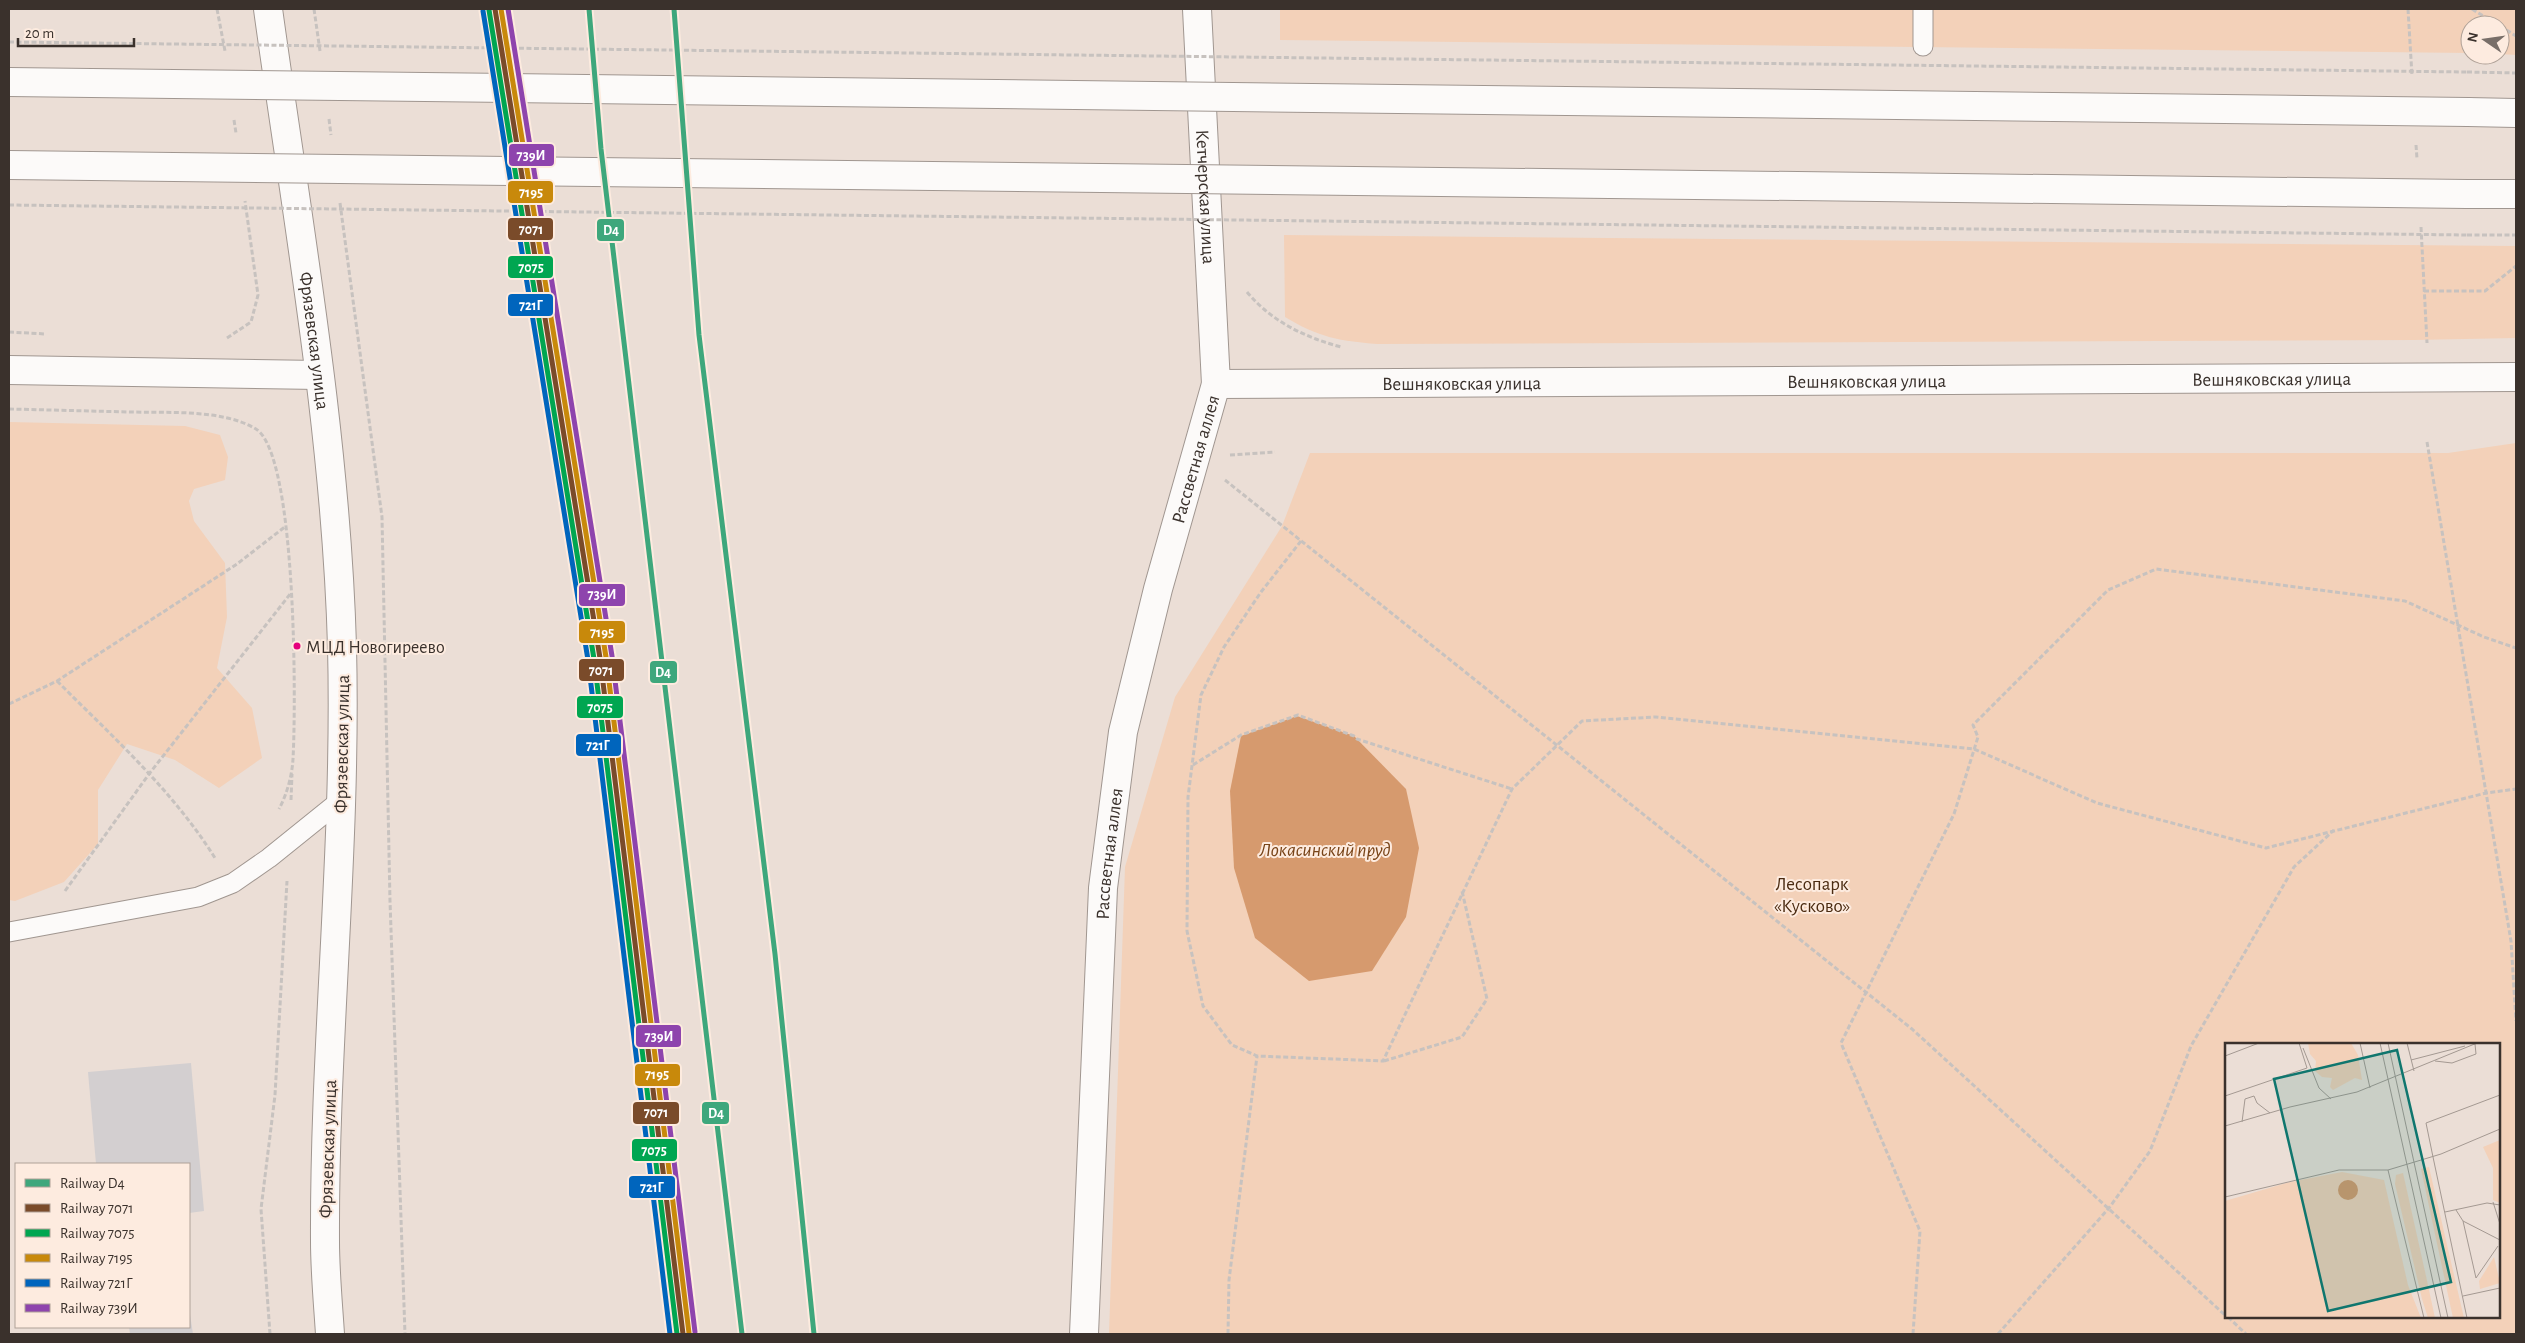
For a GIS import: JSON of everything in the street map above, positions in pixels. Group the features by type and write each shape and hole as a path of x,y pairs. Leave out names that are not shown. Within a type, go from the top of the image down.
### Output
{"main road":[{"name":"Фрязевская улица","path":"268,9 319,375 334,521 340,611 343,702 341,800 326,1151 325,1244 330,1334"},
{"name":"Кетчерская улица","path":"1197,9 1216,384"},
{"path":"9,82 2516,113"},
{"path":"9,164 2516,194"},
{"path":"9,370 319,375"},
{"name":"Вешняковская улица","path":"1216,384 2516,378"},
{"name":"Рассветная аллея","path":"1084,1334 1103,888 1122,742 1158,589 1197,457 1216,384"}],"lane":[{"path":"1923,46 1924,9"},
{"path":"9,932 198,897 233,883 269,858 341,800"}],"path":[{"path":"217,9 225,55"},
{"path":"314,9 321,58"},
{"path":"9,42 2516,73"},
{"path":"233,113 237,142"},
{"path":"329,116 331,136"},
{"path":"339,194 382,517 390,910 405,1334"},
{"path":"225,338 251,322 258,295 245,199"},
{"path":"9,205 2516,235"},
{"path":"2424,290 2485,291 2516,266"},
{"path":"9,332 48,334"},
{"path":"9,409 203,414 244,424 257,430 268,443 279,475 286,526 291,593 293,760 274,1095 261,1209 270,1334"},
{"path":"2427,442 2511,942 2516,1021"},
{"path":"1197,457 1275,452"},
{"path":"1197,457 1912,1029 2225,1314"},
{"path":"9,704 57,681 237,564 286,526"},
{"path":"1302,541 1261,592 1224,647 1201,696 1188,798 1187,931 1203,1006 1232,1045 1257,1056 1383,1061 1462,1037 1487,999 1462,891"},
{"path":"1913,1334 1920,1231 1841,1043 1954,814 1978,738 1973,725 2108,590 2156,569 2405,600 2456,622 2484,637 2516,648"},
{"path":"60,897 149,774 291,593"},
{"path":"57,681 149,774 195,826 218,862"},
{"path":"1192,765 1241,735 1298,715 1354,736 1357,739 1512,789"},
{"path":"1383,1061 1512,789 1582,721 1655,718 1974,749 2097,803 2266,848 2486,793 2516,789"},
{"path":"277,815 287,793 293,760"},
{"path":"1998,1334 2109,1208 2150,1151 2191,1046 2294,867 2334,830"},
{"path":"1228,1334 1229,1280 1257,1056"},
{"path":"2229,1318 2246,1334"}],"green space":[{"path":"1280,9 2516,9 2516,55 2510,55 2510,15 2460,15 2460,53 1280,40"},
{"path":"1284,235 2516,246 2516,338 1377,344 1329,337 1285,317"},
{"path":"9,422 185,426 220,435 228,457 225,480 194,489 189,501 194,521 225,563 227,617 217,668 252,708 262,758 219,788 175,760 127,744 98,790 98,844 64,882 15,901 9,900"},
{"name":"Лесопарк «Кусково»","path":"2516,443 2516,1334 1109,1334 1125,867 1175,697 1282,526 1310,453 2448,453"}],"water":[{"name":"Локасинский пруд","path":"1297,716 1354,736 1406,789 1419,848 1406,917 1372,971 1309,981 1255,938 1234,868 1230,791 1241,736"}],"building":[{"path":"191,1063 204,1211 190,1213 190,1163 96,1163 88,1072"},
{"path":"190,1314 193,1334 130,1334 129,1328 190,1328"}],"rail line":[{"name":"7071","path":"495,9 600,658 683,1334"},
{"name":"7195","path":"501,9 606,657 689,1333"},
{"name":"739И","path":"508,9 612,656 695,1332"},
{"name":"D4","path":"589,9 601,149 742,1334"},
{"name":"D4","path":"674,9 699,335 775,954 814,1334"},
{"name":"7075","path":"489,10 594,659 677,1334"},
{"name":"721Г","path":"483,11 588,660 670,1334"}],"place":[{"name":"МЦД Новогиреево","path":"297,646"}]}
